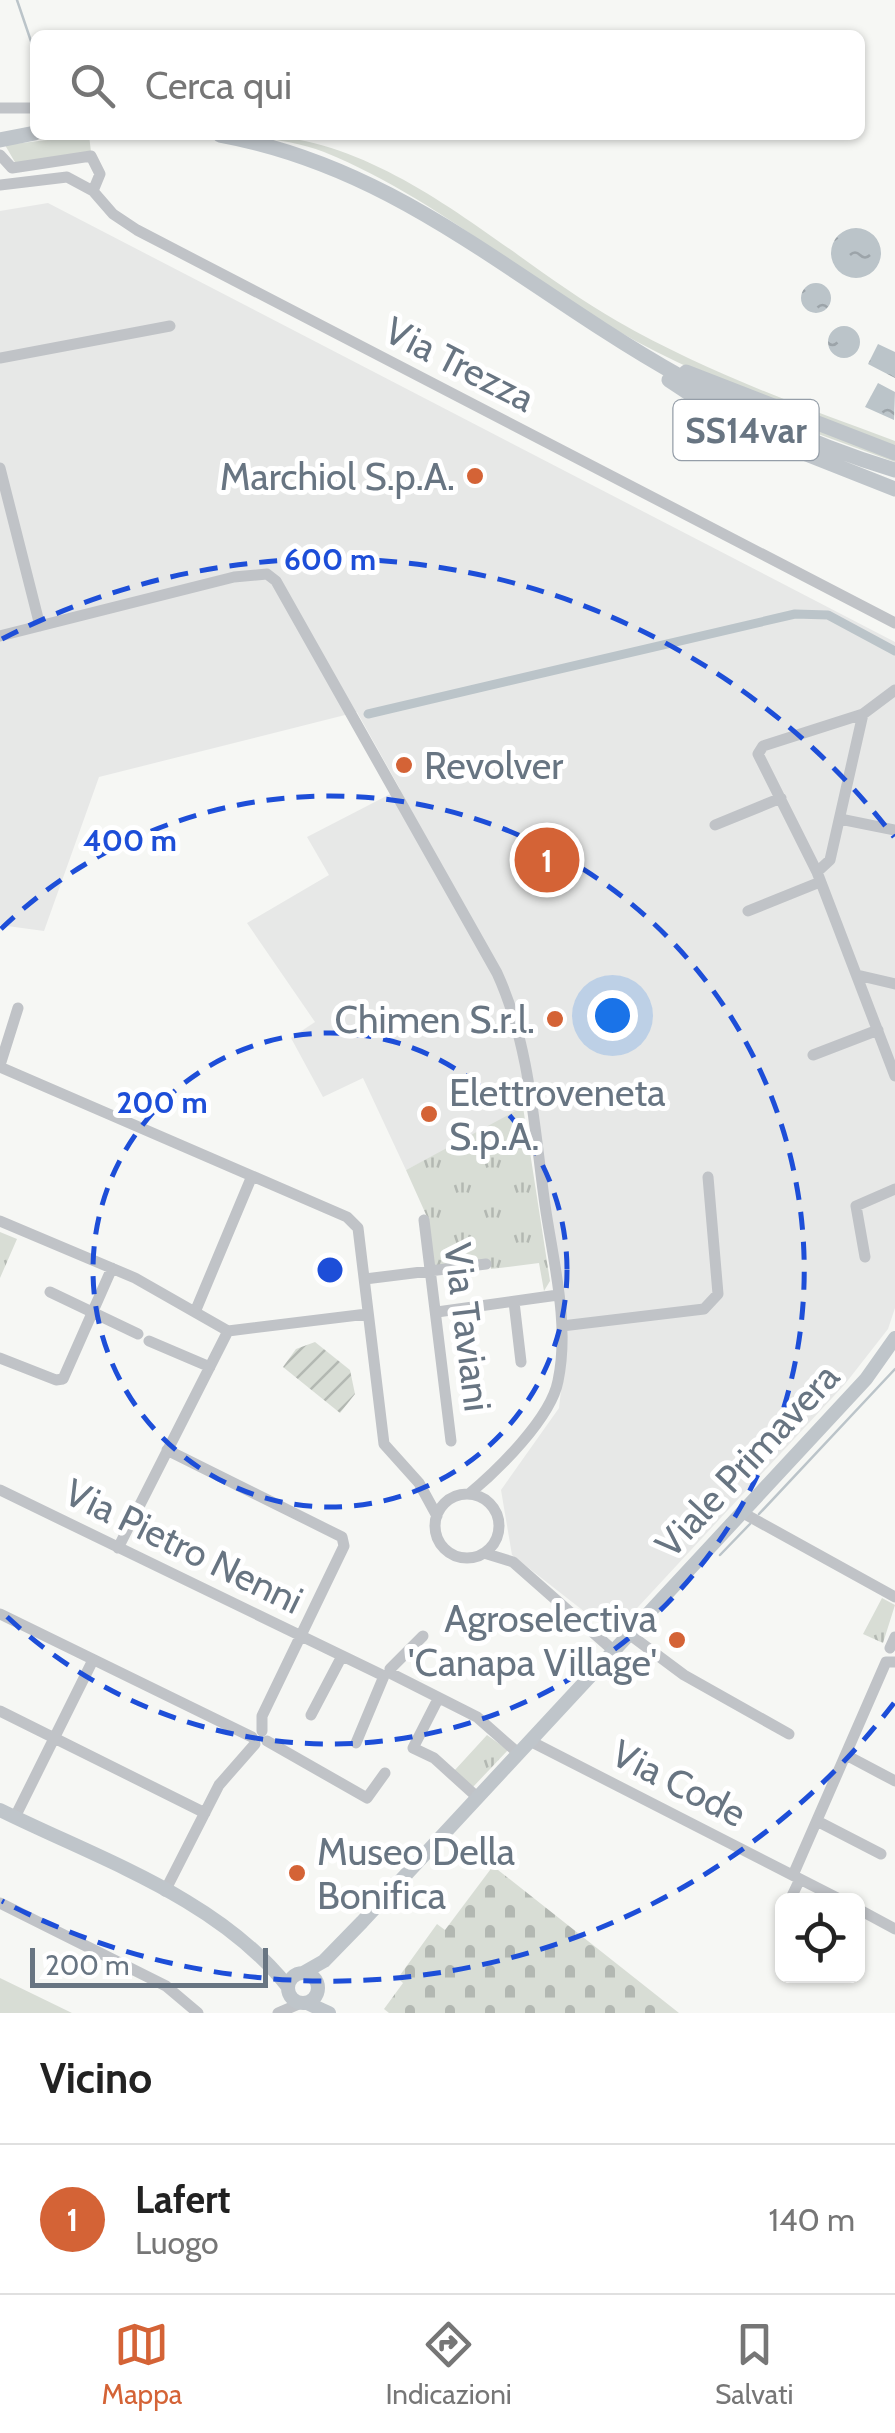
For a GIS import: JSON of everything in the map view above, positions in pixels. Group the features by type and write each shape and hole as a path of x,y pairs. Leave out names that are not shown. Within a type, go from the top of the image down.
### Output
{"highway":[{"path":"0,140 30,134"},
{"path":"241,140 298,154 400,197 615,337 750,414 889,469"},
{"name":"SS14var","path":"615,337 678,368 895,453"},
{"name":"SS14var","path":"615,337 722,418 818,462 895,489"}],"main road":[{"name":"Viale Primavera","path":"304,1994 324,1962 530,1740 629,1634 749,1517 866,1380 895,1338"},
{"path":"0,1810 202,1911 328,2013"},
{"name":"Viale Primavera","path":"300,1974 324,1962"},
{"path":"272,1966 300,1974 304,1994"}],"street":[{"path":"0,108 30,108"},
{"path":"0,155 12,168 90,156 100,174 92,191"},
{"name":"Via Trezza","path":"0,185 56,176 92,191 113,214 136,230 895,623"},
{"path":"0,358 170,326"},
{"path":"0,468 40,626"},
{"path":"0,636 260,571 276,581 514,1012 562,1326 558,1382 548,1406 503,1464 469,1494"},
{"path":"895,690 863,714 762,746 758,754 818,877 895,1076"},
{"path":"748,911 818,877 830,860 863,714"},
{"path":"715,825 781,798"},
{"path":"840,819 895,830"},
{"path":"857,975 895,984"},
{"path":"18,1008 0,1066 348,1217 358,1228 384,1444 419,1484 437,1516 437,1534 447,1550 466,1558 484,1553 496,1541 500,1524"},
{"path":"813,1055 878,1030"},
{"path":"195,1312 252,1176"},
{"path":"562,1326 704,1309 712,1304 718,1294 708,1177"},
{"path":"865,1257 856,1206 895,1189"},
{"name":"Via Taviani","path":"424,1220 452,1441"},
{"path":"0,1221 112,1268 228,1331 368,1314"},
{"path":"365,1279 486,1264"},
{"path":"0,1358 56,1380 63,1379 112,1268"},
{"path":"50,1292 210,1367"},
{"path":"436,1312 558,1296"},
{"path":"514,1302 521,1362"},
{"path":"118,1548 228,1331"},
{"path":"165,1891 225,1776 259,1738 262,1716 344,1546 342,1537 167,1450"},
{"path":"490,1503 503,1464"},
{"path":"419,1484 454,1496 469,1494 490,1503 513,1562"},
{"name":"Via Pietro Nenni","path":"0,1490 386,1681 356,1743"},
{"path":"437,1516 454,1496"},
{"path":"749,1517 895,1597"},
{"path":"484,1553 513,1562 614,1651"},
{"path":"0,1614 259,1738 367,1798 385,1773"},
{"path":"629,1634 684,1675 789,1734"},
{"path":"423,1636 390,1670 392,1674 478,1717 518,1753"},
{"path":"311,1715 342,1656"},
{"path":"16,1817 93,1660"},
{"path":"792,1893 816,1821 886,1662 895,1662"},
{"path":"405,1760 436,1703"},
{"path":"0,1711 205,1813"},
{"name":"Via Code","path":"530,1740 827,1893"},
{"path":"413,1748 434,1758 477,1797"},
{"path":"846,1755 895,1781"},
{"path":"816,1821 882,1854"},
{"path":"0,1904 166,1986 198,2013"},
{"path":"865,1913 895,1928"},
{"name":"Viale Primavera","path":"277,2013 304,1994"}],"shaded area":[{"path":"48,203 895,642 895,1308 888,1329 845,1384 613,1634 512,1555 501,1490 559,1408 568,1327 535,1104 406,1170 363,1078 323,1097 291,1038 315,1022 247,923 329,875 307,837 400,789 357,712 99,777 44,931 0,925 0,211"}],"green space":[{"path":"90,140 91,152 16,164 5,145"},
{"path":"276,140 301,140 350,155 397,176 617,321 718,372 895,441 895,449 742,391 631,339 396,187 360,168"},
{"path":"702,382 895,457 895,462 766,415"},
{"path":"523,1107 550,1281 544,1291 539,1263 491,1269 490,1261 475,1263 472,1255 450,1258 450,1265 434,1268 428,1219 406,1170"},
{"path":"0,1232 17,1239 0,1278"},
{"path":"315,1342 350,1370 355,1394 340,1413 283,1367 296,1349"},
{"path":"882,1598 895,1605 883,1643 863,1634"},
{"path":"487,1735 508,1750 473,1787 454,1771"},
{"path":"493,1866 679,2013 389,2013 384,2009 403,1983 398,1978 437,1924 445,1930"},
{"path":"0,1978 72,2013 0,2013"}],"water":[{"path":"856,228 874,235 881,253 874,271 856,278 838,271 831,253 838,235"},
{"path":"816,283 827,287 831,298 827,309 816,313 805,309 801,298 805,287"},
{"path":"844,326 855,331 860,342 855,353 844,358 833,353 828,342 833,331"},
{"path":"878,344 895,352 895,378 868,364"},
{"path":"878,383 895,392 894,420 865,407"}],"waterway":[{"path":"17,0 30,38"},
{"path":"368,714 795,614 828,615 895,651"},
{"path":"759,1514 895,1369"},
{"path":"720,1555 750,1524"}],"place":[{"name":"Marchiol S.p.A.","path":"475,476"},
{"name":"Revolver","path":"404,765"},
{"name":"Lafert","path":"547,860"},
{"name":"Chimen S.r.l.","path":"555,1019"},
{"name":"Elettroveneta S.p.A.","path":"429,1114"},
{"name":"Agroselectiva 'Canapa Village'","path":"677,1640"},
{"name":"Museo Della Bonifica","path":"297,1873"}]}
